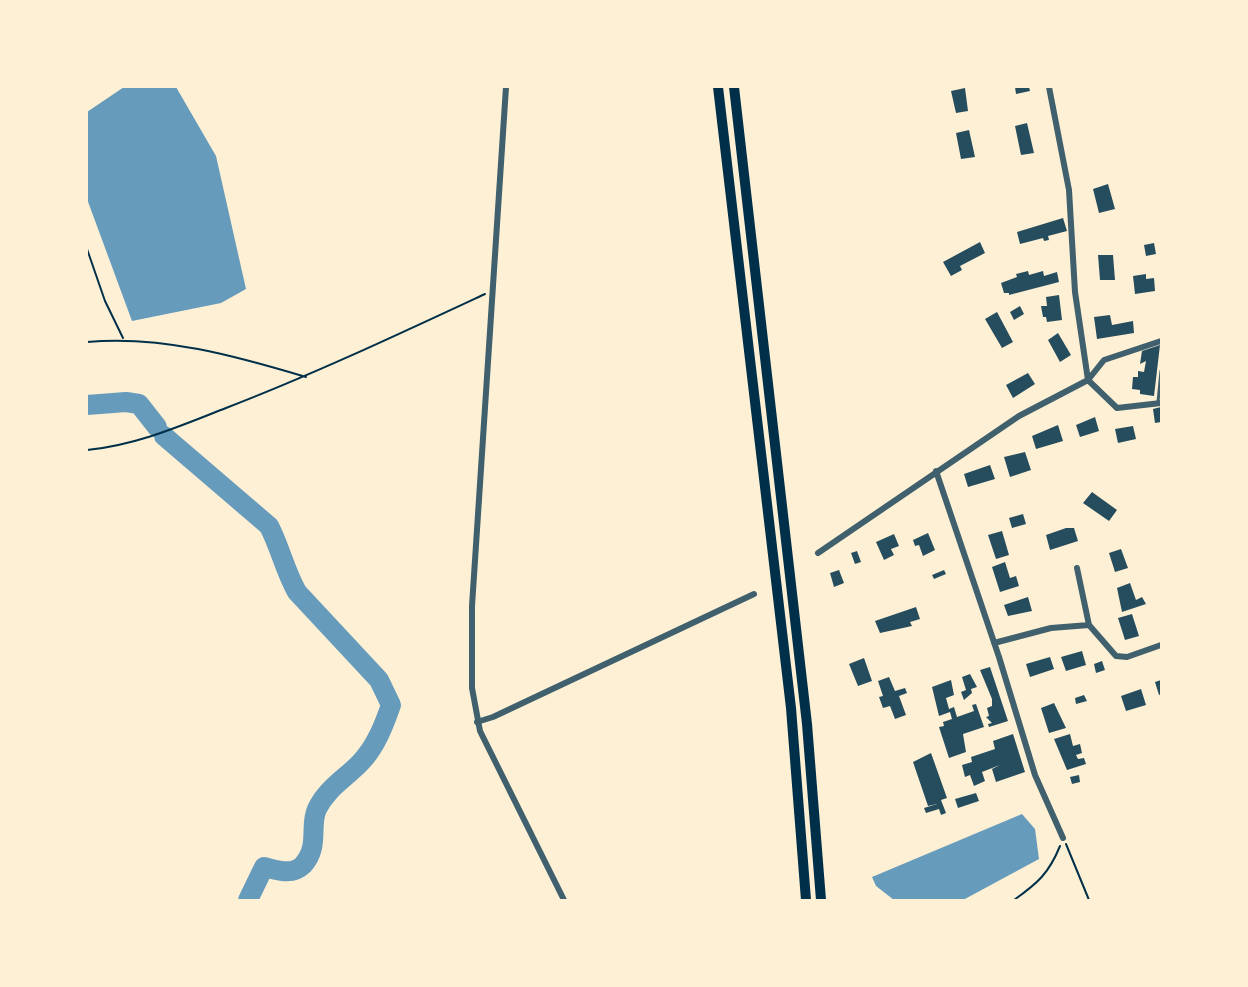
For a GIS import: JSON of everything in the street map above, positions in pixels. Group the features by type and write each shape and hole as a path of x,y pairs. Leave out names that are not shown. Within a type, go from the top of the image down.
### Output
{"highway":[{"path":"718,87 790,699 806,900"},
{"path":"734,87 807,724 821,900"}],"street":[{"path":"506,87 491,291 472,606 471,659 477,722 492,760 564,900"},
{"path":"1049,87 1069,190 1075,292 1088,380 1117,408 1160,403"},
{"path":"818,553 1019,416 1088,380 1104,360 1161,341"},
{"path":"936,471 994,643 1035,775 1064,838"},
{"path":"1077,568 1089,625 1116,656 1127,657 1161,645"},
{"path":"477,722 503,713 754,594"},
{"path":"994,643 1051,628 1089,625"}],"lane":[{"path":"1160,403 1161,371"}],"path":[{"path":"87,249 105,301 123,338"},
{"path":"87,450 145,440 306,377 491,291"},
{"path":"87,342 123,338 208,350 306,377"},
{"path":"1014,900 1033,887 1050,869 1064,838"},
{"path":"1064,838 1089,900"}],"water":[{"path":"124,87 176,87 216,156 246,289 221,303 132,321 87,199 87,112"},
{"path":"1022,814 1035,829 1039,859 963,900 894,900 876,886 872,877"}],"building":[{"path":"1015,87 1029,87 1030,91 1016,94"},
{"path":"965,88 968,111 956,113 951,91"},
{"path":"1027,123 1034,153 1021,155 1015,126"},
{"path":"969,130 975,157 961,159 956,133"},
{"path":"1108,184 1115,209 1099,213 1093,189"},
{"path":"1063,218 1067,231 1048,236 1049,240 1044,241 1043,238 1020,244 1017,232"},
{"path":"980,242 985,253 960,266 962,270 951,276 943,262"},
{"path":"1154,243 1156,254 1146,256 1144,245"},
{"path":"1098,255 1113,255 1115,280 1100,280"},
{"path":"1028,271 1029,275 1043,271 1044,276 1057,272 1059,282 1009,295 1009,293 1004,293 1001,283 1017,277 1016,274"},
{"path":"1146,274 1146,279 1154,278 1155,291 1135,294 1133,276"},
{"path":"1059,295 1062,320 1047,322 1046,317 1043,317 1041,306 1047,306 1046,297"},
{"path":"1020,306 1024,314 1014,320 1010,312"},
{"path":"997,312 1013,342 1002,348 985,319"},
{"path":"1110,315 1112,325 1133,321 1134,333 1097,339 1094,317"},
{"path":"1058,333 1071,355 1060,362 1048,340"},
{"path":"1160,345 1154,396 1140,394 1140,390 1132,389 1133,377 1138,377 1138,371 1144,372 1146,361 1140,364 1142,351"},
{"path":"1028,373 1035,384 1013,398 1006,385"},
{"path":"1161,407 1161,422 1155,423 1153,409"},
{"path":"1095,417 1099,431 1080,437 1076,425"},
{"path":"1058,425 1063,441 1036,449 1032,436"},
{"path":"1133,426 1136,439 1118,443 1115,429"},
{"path":"1025,452 1031,470 1010,477 1004,457"},
{"path":"990,465 995,479 968,487 964,474"},
{"path":"1092,492 1117,510 1109,521 1083,503"},
{"path":"1023,514 1026,524 1012,528 1009,518"},
{"path":"1066,528 1074,528 1078,541 1050,550 1046,535"},
{"path":"1002,531 1009,555 996,559 988,535"},
{"path":"928,533 935,550 923,556 919,545 915,546 913,540"},
{"path":"894,534 899,546 891,549 894,555 884,560 876,542"},
{"path":"1121,549 1128,568 1115,572 1109,553"},
{"path":"857,551 861,562 855,564 851,553"},
{"path":"1005,562 1010,578 1016,576 1019,586 1000,592 992,567"},
{"path":"839,570 844,583 834,587 830,573"},
{"path":"944,570 946,574 934,579 932,575"},
{"path":"1130,583 1136,600 1142,597 1146,604 1122,612 1117,588"},
{"path":"1028,597 1032,611 1008,616 1004,605"},
{"path":"916,607 920,619 910,622 912,626 880,633 875,621"},
{"path":"1132,614 1139,636 1125,640 1118,618"},
{"path":"1082,651 1086,665 1066,671 1061,657"},
{"path":"1050,657 1054,669 1030,677 1026,664"},
{"path":"864,658 872,681 858,686 849,664"},
{"path":"1102,661 1105,670 1096,673 1094,664"},
{"path":"990,667 1008,721 989,727 988,724 992,723 986,717 989,716 987,708 992,706 992,699 980,670"},
{"path":"970,674 977,687 971,689 972,693 964,700 961,692 966,690 962,677"},
{"path":"889,677 895,691 905,688 907,693 899,696 906,715 895,719 890,706 883,708 879,697 883,696 878,681"},
{"path":"951,680 954,695 946,698 949,709 954,707 957,717 974,711 972,705 976,704 984,727 963,734 966,752 949,758 939,727 944,726 943,722 952,719 950,712 939,716 932,687"},
{"path":"1161,680 1161,694 1159,695 1155,682"},
{"path":"1141,689 1146,705 1126,711 1121,696"},
{"path":"1084,695 1087,701 1076,704 1075,698"},
{"path":"1054,703 1066,728 1049,733 1041,708"},
{"path":"1013,734 1025,772 996,782 992,769 1000,765 982,772 985,781 974,786 970,775 965,777 962,765 972,762 971,757 995,749 993,741"},
{"path":"1070,734 1073,746 1080,744 1082,753 1076,755 1078,759 1084,758 1086,764 1067,770 1054,739"},
{"path":"931,753 947,798 941,800 946,813 941,815 939,809 926,813 924,808 937,804 928,806 913,762"},
{"path":"1079,775 1080,782 1072,784 1070,777"},
{"path":"976,793 979,801 958,808 955,799"}],"waterway":[{"path":"87,405 126,402 139,404 157,427"},
{"path":"164,436 269,526 297,592 379,680 391,705 371,749 361,762 326,795 317,809 313,843 303,865 289,871 264,867 248,900"}]}
